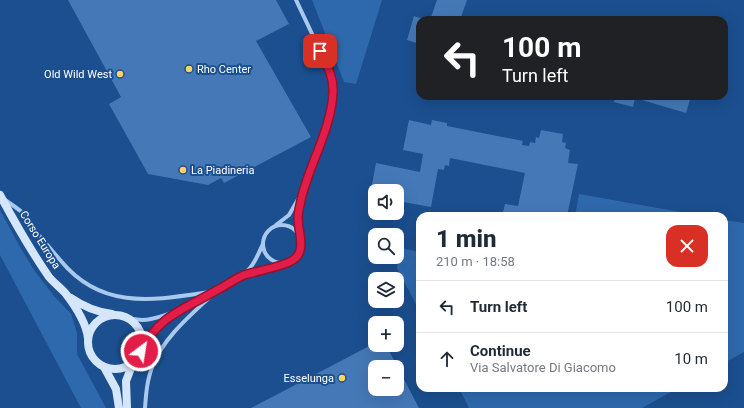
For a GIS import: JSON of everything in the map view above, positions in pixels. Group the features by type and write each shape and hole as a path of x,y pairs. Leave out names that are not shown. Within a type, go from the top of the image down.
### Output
{"main road":[{"name":"Corso Europa","path":"1,196 27,244 50,278 66,294 83,306 114,315"},
{"name":"Corso Europa","path":"66,294 84,322 88,338"},
{"path":"104,367 117,369 128,366 141,351 142,338 140,331 132,321 114,315 107,316 94,324 88,338 89,352 93,359 104,367 116,389 120,408"},
{"path":"127,408 126,381 133,362"}],"street":[{"path":"242,276 288,263 293,260 300,251 301,246 298,217 303,192 326,129 333,95 332,76 296,0"},
{"path":"288,263 282,264 270,260 263,250 264,237 267,232 289,214 303,192"},
{"path":"1,196 23,214 60,261 74,276 85,284 101,292 136,300 217,291"},
{"path":"273,227 285,225 295,230 299,235"},
{"path":"126,318 142,320 159,317 177,311 217,291 242,276 250,268 258,257 263,244"},
{"path":"146,408 148,380 153,365 160,352 169,339 187,319 217,291"},
{"path":"141,351 156,327 177,311"}],"shaded area":[{"path":"312,0 382,0 356,84 344,82"},
{"path":"579,194 680,212 576,212"},
{"path":"0,210 34,270 54,296 71,314 77,333 77,354 106,408 81,408 0,255"},
{"path":"728,221 744,223 744,352 728,361"},
{"path":"404,249 416,251 416,304 404,281 404,272 399,272 397,268 398,264 404,264"},
{"path":"461,392 671,392 642,408 469,408"}],"building":[{"name":"Rho Center","path":"68,0 276,0 289,24 256,41 311,137 224,183 221,178 208,185 148,174 109,104 121,97"},
{"path":"437,0 467,0 461,16 431,16"},
{"path":"414,16 416,17 416,43 407,40"},
{"path":"614,100 635,100 633,107 614,102"},
{"path":"642,100 690,100 686,113"},
{"path":"409,120 431,125 432,120 447,123 447,126 523,141 522,145 529,146 530,142 535,143 536,137 539,138 541,130 563,134 562,142 566,143 565,148 570,150 568,163 578,164 568,212 503,212 505,204 518,206 525,173 450,158 449,166 445,165 444,170 438,169 431,207 404,202 404,184 372,184 376,163 420,172 423,154 403,150"},
{"name":"Esselunga","path":"368,347 368,352 390,352 394,360 368,360 368,396 404,396 404,379 419,408 251,408"}],"place":[{"name":"Rho Center","path":"189,69"},
{"name":"Old Wild West","path":"120,74"},
{"name":"La Piadineria","path":"183,170"},
{"name":"Esselunga","path":"342,378"}],"route":[{"path":"141,351 144,343 156,327 177,311 217,291 242,276 288,263 293,260 300,251 301,240 299,235 299,209 303,192 326,129 333,95 332,76 320,51"}]}
